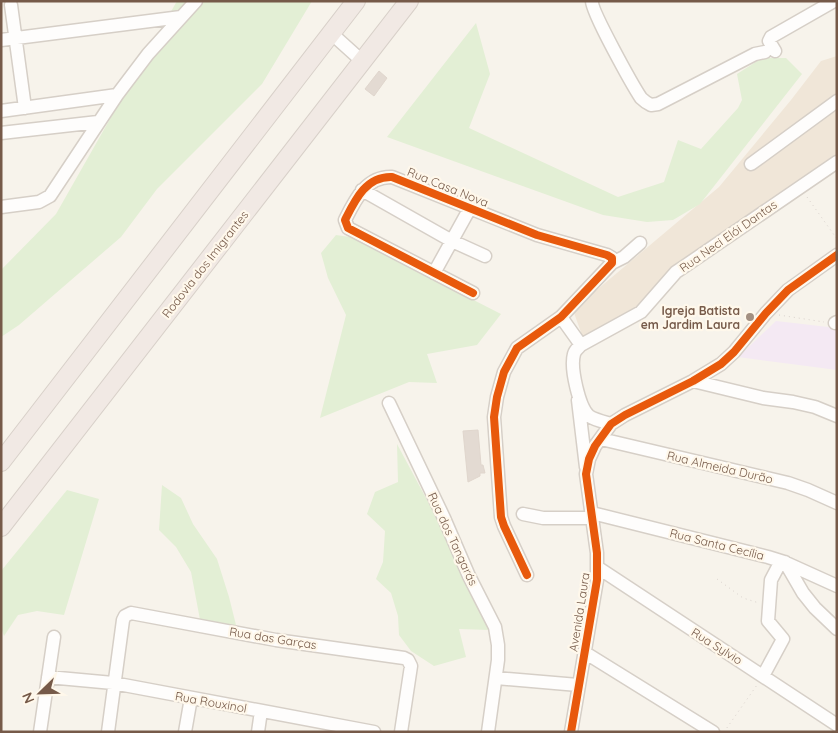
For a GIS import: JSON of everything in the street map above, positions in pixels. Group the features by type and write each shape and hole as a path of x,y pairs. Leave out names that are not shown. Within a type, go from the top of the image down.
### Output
{"highway":[{"path":"1,462 356,1"},
{"name":"Rodovia dos Imigrantes","path":"1,527 408,1"}],"street":[{"path":"1,206 39,202 50,196 117,95 148,54 196,1"},
{"path":"592,1 591,6 640,97 650,105 658,104 755,54 770,51 769,40 771,37 834,1"},
{"path":"11,5 25,108"},
{"path":"1,40 181,17"},
{"path":"331,33 362,61"},
{"path":"1,111 117,95"},
{"path":"751,164 837,101"},
{"path":"1,133 98,122"},
{"name":"Rua Neci Elói Dantas","path":"578,348 641,312 676,272 837,162"},
{"name":"Rua Casa Nova","path":"362,190 379,179 392,176 537,235 607,255 612,258 612,263"},
{"path":"473,293 348,228 345,220 362,190 452,241 485,256"},
{"path":"434,273 470,208"},
{"path":"527,575 504,526 502,517 494,417 504,372 517,348 561,317 612,263 624,257 640,242"},
{"path":"577,390 585,411 589,415 612,424 641,406 694,381 721,364 734,352 788,290 837,255"},
{"path":"561,317 578,348 574,355 574,362 586,474"},
{"path":"694,381 763,398 815,407 837,416"},
{"name":"Rua dos Tangarás","path":"389,404 444,518 469,576 495,627 498,645 496,678 488,732"},
{"name":"Avenida Laura","path":"571,732 597,580 593,516 586,474 589,459 612,424"},
{"name":"Rua Almeida Durão","path":"601,439 788,483 837,503"},
{"name":"Rua Santa Cecília","path":"523,514 543,518 593,516 783,561 837,586"},
{"path":"763,676 783,639 768,621 771,580 783,561 803,593 815,608 837,629"},
{"name":"Rua Sylvio","path":"597,567 837,725"},
{"name":"Rua das Garças","path":"114,683 123,620 125,616 131,613 276,640 404,658 408,660 411,666 401,732"},
{"path":"40,732 54,637"},
{"path":"584,652 713,732"},
{"name":"Rua Rouxinol","path":"48,677 114,683 261,711 328,728 374,732"},
{"path":"496,678 578,685"},
{"path":"108,732 114,683"},
{"path":"185,732 191,698"},
{"path":"258,732 261,711"}],"path":[{"path":"800,186 837,239"},
{"path":"766,313 836,323"},
{"path":"717,579 743,598 769,606"},
{"path":"724,732 763,676"}],"shaded area":[{"path":"837,56 837,159 674,271 642,307 583,338 573,310 719,187 821,61"},
{"path":"776,321 837,328 837,370 738,357"}],"green space":[{"path":"177,1 312,1 262,84 157,189 121,237 19,325 1,337 1,270 56,214"},
{"path":"476,23 490,74 469,128 618,197 664,182 678,140 701,149 738,108 742,100 737,74 762,58 786,58 802,74 700,204 673,220 647,222 603,215 387,137"},
{"path":"336,235 350,237 501,314 477,345 427,354 437,383 409,382 320,418 346,315 328,278 321,253"},
{"path":"397,444 434,513 490,630 459,629 466,657 434,666 411,651 399,635 398,616 391,593 376,579 383,562 385,531 367,514 375,492 398,482"},
{"path":"162,485 181,498 193,524 217,559 237,629 201,625 191,572 176,547 159,530"},
{"path":"67,490 99,499 64,615 37,611 18,615 4,636 1,628 1,571"}],"building":[{"path":"379,71 387,78 374,96 365,89"},
{"path":"478,430 481,465 483,465 485,473 480,473 480,476 468,482 463,431"}],"cycle path":[{"path":"473,293 348,228 345,220 362,191 375,180 392,177 537,235 612,258 612,263 561,317 517,348 504,372 497,397 494,417 501,517 527,575"},
{"path":"571,732 597,580 597,553 586,474 589,459 595,446 611,424 693,381 721,364 734,352 788,290 837,255"}],"place":[{"name":"Igreja Batista em Jardim Laura","path":"750,317"}]}
